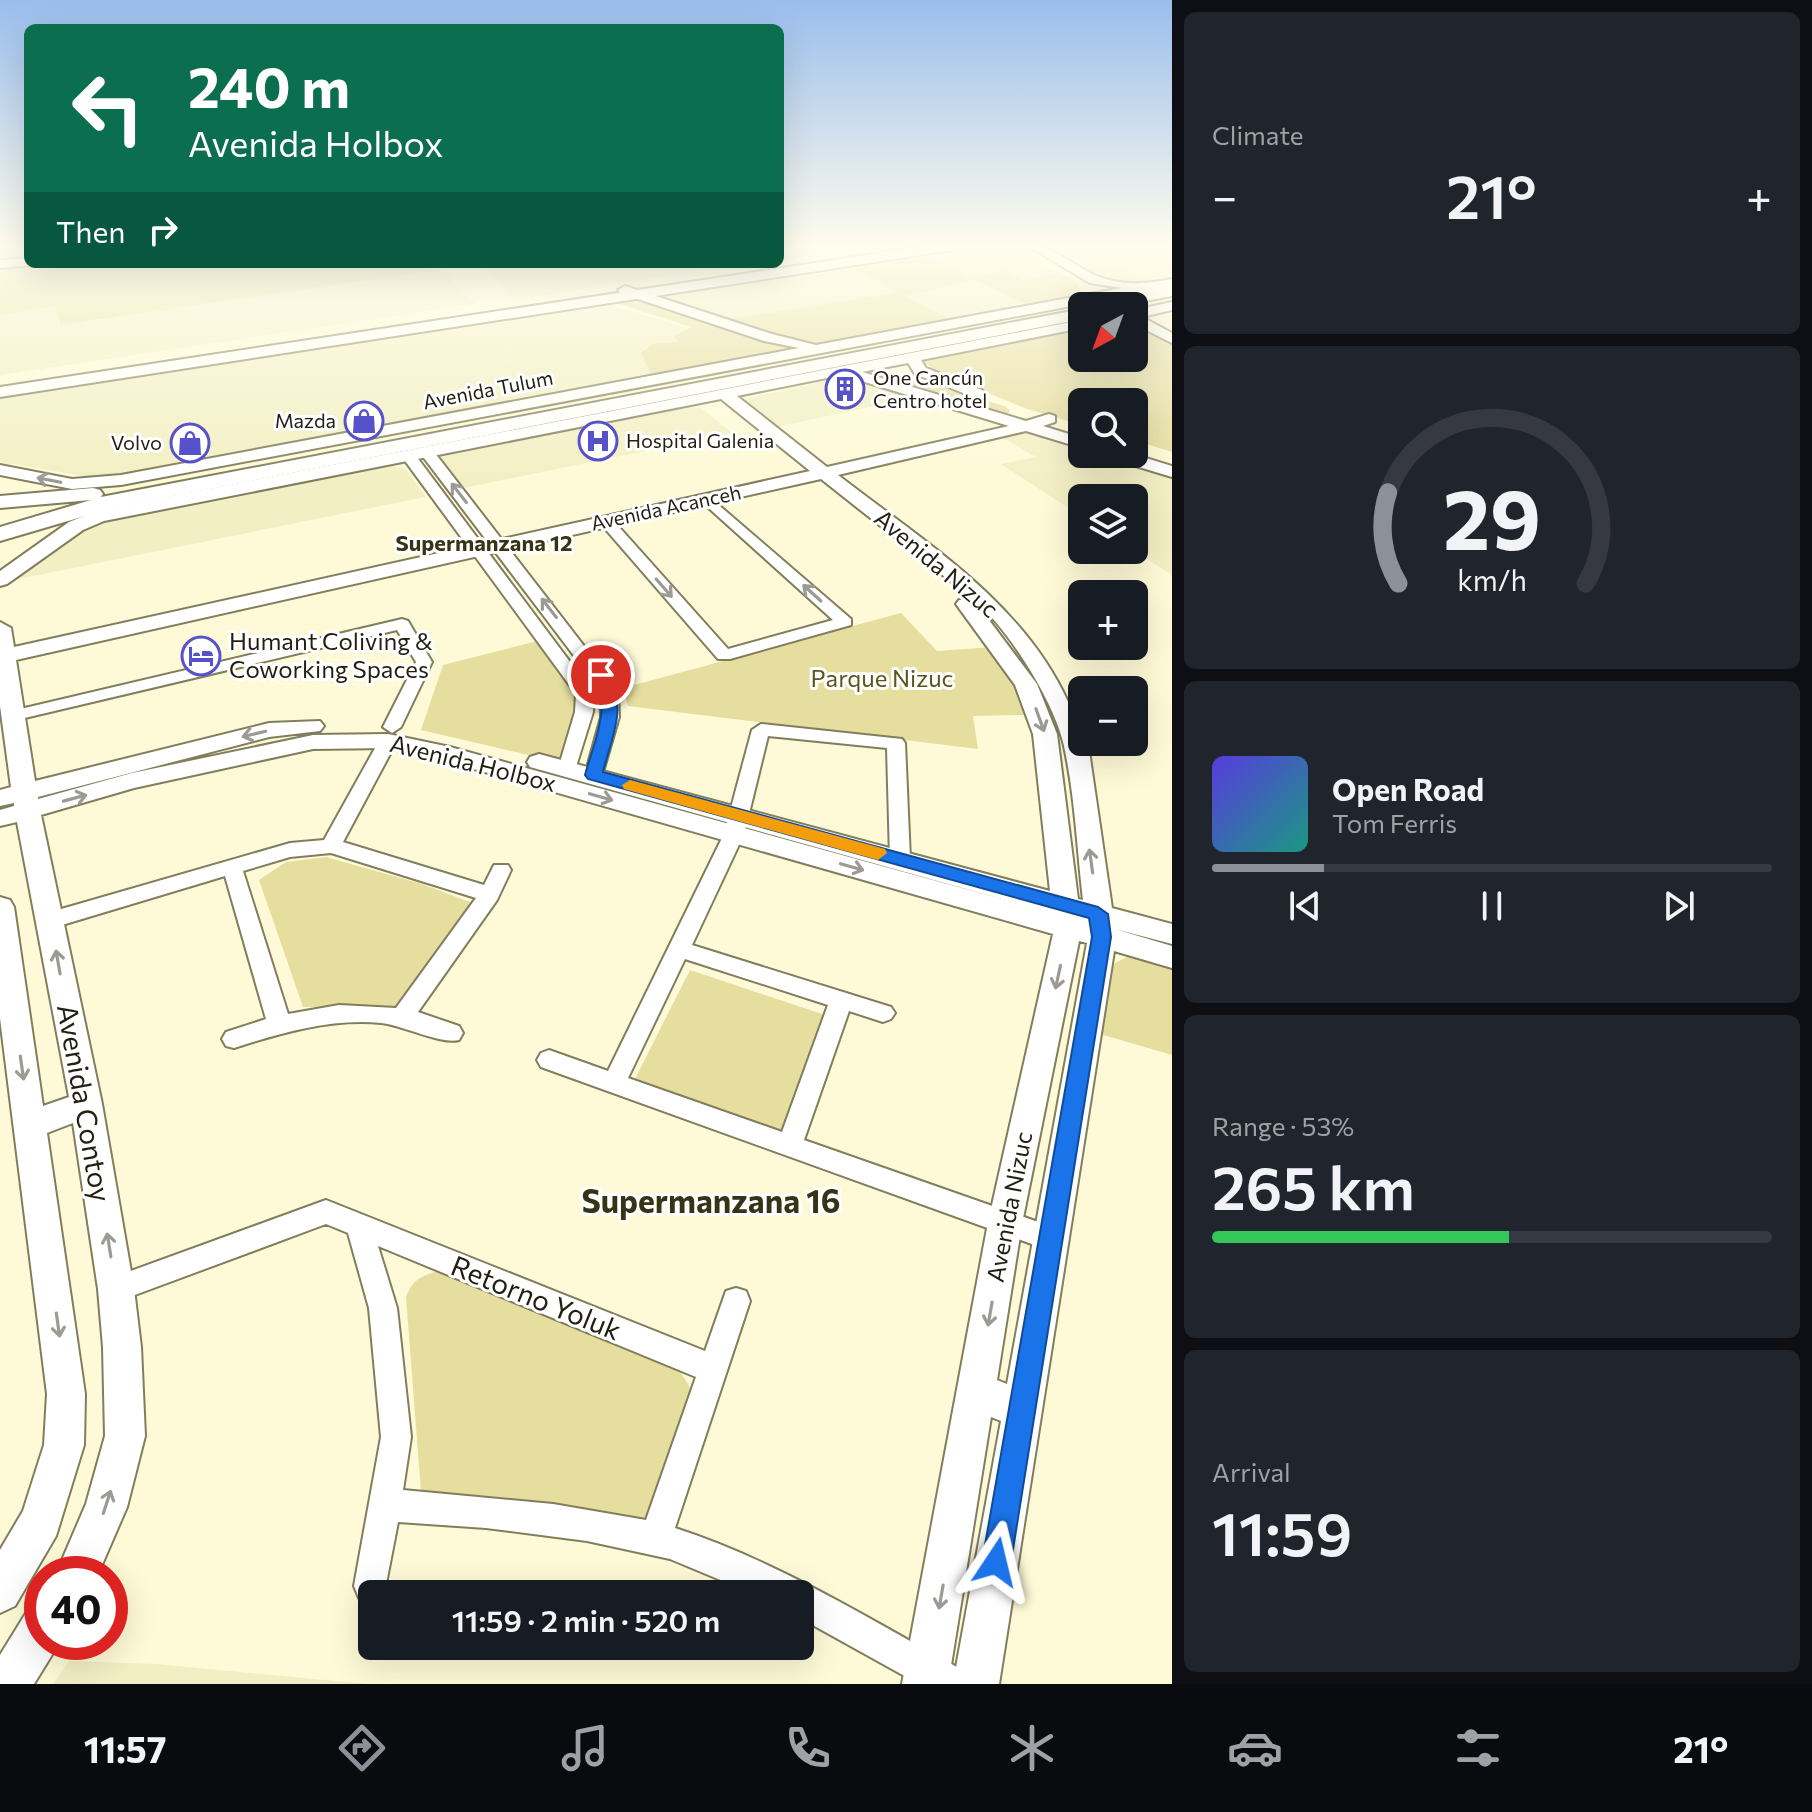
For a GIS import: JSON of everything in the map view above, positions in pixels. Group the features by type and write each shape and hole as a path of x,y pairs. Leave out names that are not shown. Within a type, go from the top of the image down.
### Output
{"main road":[{"path":"0,383 410,325"},
{"path":"0,392 428,325"},
{"name":"Avenida Tulum","path":"0,534 108,502 237,473 865,348 1000,325"},
{"name":"Avenida Tulum","path":"0,502 114,492 531,422 1011,325"},
{"path":"1029,334 1049,325"},
{"path":"865,348 884,337"},
{"path":"531,422 602,417"},
{"path":"237,473 274,452"},
{"path":"237,473 294,479"},
{"path":"26,499 32,514 29,527"}],"street":[{"path":"684,325 750,345 772,345 775,340 727,325"},
{"name":"Avenida Tulum","path":"0,470 82,484 274,452 884,337 977,325"},
{"path":"1148,325 1172,339"},
{"path":"882,381 885,374 916,364 1068,327"},
{"path":"769,338 828,348"},
{"path":"749,363 753,353 750,345"},
{"path":"0,580 76,526 99,516 840,370 916,364 1068,437"},
{"path":"840,370 1008,419"},
{"name":"Avenida Nizuc","path":"716,395 970,608 1026,684 1045,734 1067,916 1005,1223 976,1391 936,1679"},
{"name":"Avenida Acanceh","path":"485,542 707,499 1008,419 1049,419 1068,424"},
{"name":"Avenida Acanceh","path":"1,646 809,471 1027,419"},
{"path":"1148,448 1172,455"},
{"path":"426,451 585,694 584,712 567,769"},
{"path":"408,455 609,690 610,717 594,775"},
{"path":"1148,464 1172,472"},
{"name":"Avenida Nizuc","path":"809,471 986,600 1046,677 1076,744 1100,926 976,1684"},
{"path":"0,481 26,499"},
{"path":"606,521 724,655 845,622 707,499"},
{"path":"0,580 29,527"},
{"path":"12,716 402,624 424,662 331,846"},
{"name":"Avenida Contoy","path":"1,646 12,716 13,804 52,920 86,1104 116,1289 122,1347 125,1436 106,1507 85,1556"},
{"path":"614,1083 737,825 761,730 896,743 900,859"},
{"name":"Avenida Holbox","path":"390,734 442,752 737,825 1067,916 1100,926 1172,957"},
{"name":"Avenida Holbox","path":"13,804 276,748 390,734 594,775 737,825 900,859 1067,916"},
{"path":"1050,777 1081,782"},
{"path":"52,920 290,850 331,846 369,855 490,895"},
{"path":"232,867 279,1023"},
{"path":"402,1017 490,895 501,870"},
{"path":"0,1591 41,1521 64,1445 66,1394 1,926"},
{"name":"Avenida Holbox","path":"1100,926 1172,934"},
{"path":"679,949 883,1013"},
{"path":"789,1147 841,1000"},
{"path":"234,1039 301,1018 350,1014 402,1017 451,1033"},
{"path":"549,1060 1051,1239"},
{"path":"30,1125 86,1104"},
{"name":"Retorno Yoluk","path":"116,1289 326,1212 713,1369"},
{"path":"359,1226 383,1308 396,1437 372,1580"},
{"path":"656,1538 736,1301"},
{"path":"976,1391 1022,1410"},
{"path":"385,1505 483,1510 656,1538 763,1580"},
{"path":"814,1608 936,1679"},
{"path":"8,1684 24,1658"}],"shaded area":[{"path":"0,325 337,325 0,375"},
{"path":"483,325 677,325 743,344 659,380 97,478 0,462 0,399"},
{"path":"738,325 935,325 826,347 790,341"},
{"path":"850,376 922,396 771,428 738,400"},
{"path":"686,407 701,408 732,433 464,488 440,457 444,453"},
{"path":"1036,434 1068,444 1068,468 1140,468 1172,478 1172,575 1148,560 1148,484 1068,484 1068,508 1001,464 1036,457 999,436"},
{"path":"389,465 406,469 426,497 3,582 96,523"},
{"path":"69,1661 157,1664 368,1684 53,1684"}],"green space":[{"path":"683,325 735,325 790,341 738,325 935,325 659,380 651,374 641,353 653,344 679,342 674,337 691,327"},
{"path":"1148,329 1172,344 1172,452 1148,444 1148,388 1068,388 1068,421 1027,409 934,371 923,360 1068,333 1068,372 1148,372"},
{"path":"895,374 1010,410 1002,414 889,379"},
{"name":"Parque Nizuc","path":"901,613 937,651 993,647 1010,675 1024,715 973,716 978,749 628,706 623,688"},
{"path":"541,640 580,695 562,763 421,730 443,665"},
{"path":"326,857 422,884 475,904 404,1006 303,1007 259,880 286,862"},
{"path":"1132,954 1172,965 1172,1055 1093,1032 1110,966"},
{"path":"690,970 825,1015 780,1134 634,1081"},
{"path":"438,1271 679,1370 692,1390 647,1521 421,1492 406,1297 418,1280"}],"slow traffic":[{"path":"630,785 878,853"}],"place":[{"name":"One Cancún Centro hotel","path":"845,389"},
{"name":"Mazda","path":"364,421"},
{"name":"Hospital Galenia","path":"598,441"},
{"name":"Volvo","path":"190,443"},
{"name":"Humant Coliving & Coworking Spaces","path":"201,656"}],"district":[{"name":"Supermanzana 12","path":"484,543"},
{"name":"Supermanzana 16","path":"711,1202"}],"route":[{"path":"601,675 612,705 594,775 1098,914 1102,937 996,1562"}]}
